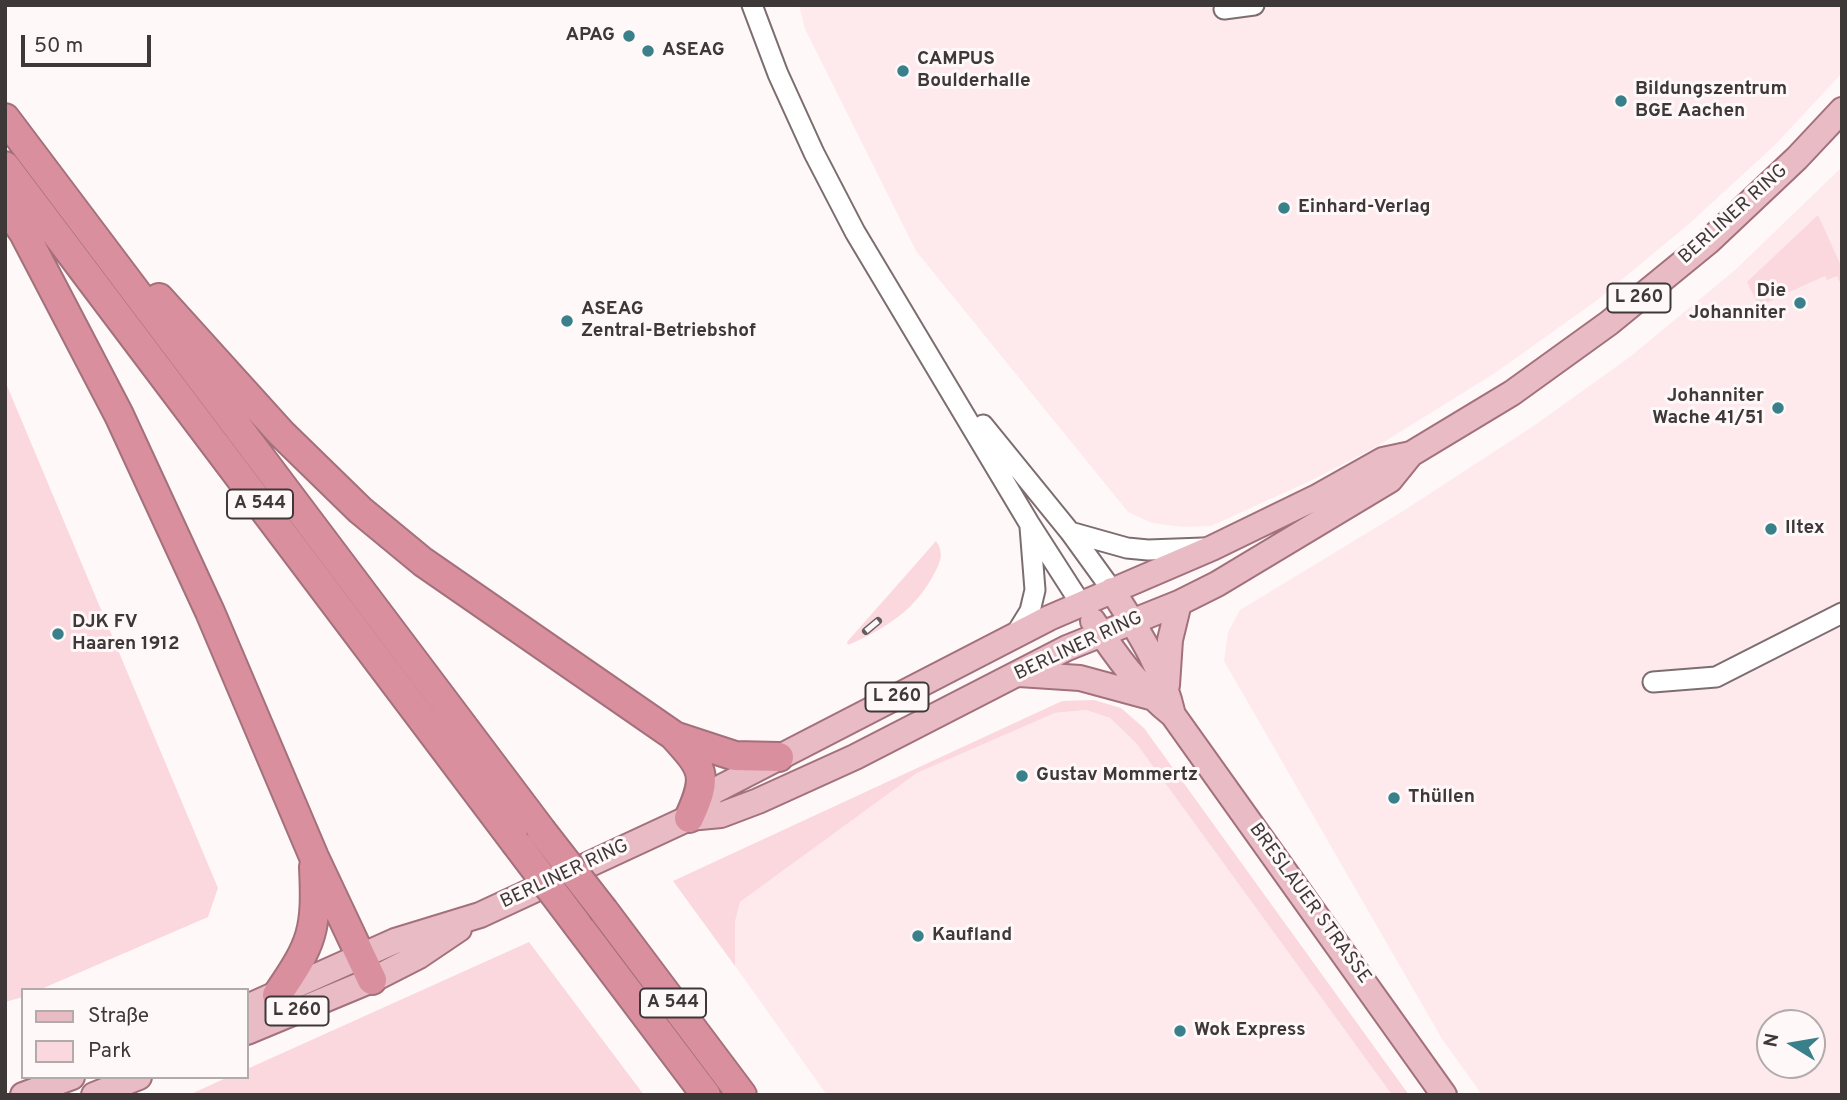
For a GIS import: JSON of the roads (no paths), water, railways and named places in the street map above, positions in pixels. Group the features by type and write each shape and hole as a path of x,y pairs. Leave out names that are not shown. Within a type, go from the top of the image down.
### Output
{"highway":[{"name":"A 544","path":"5,118 742,1095"},
{"name":"A 544","path":"5,166 706,1095"},
{"path":"5,205 24,233 119,415 210,612 314,857 367,968"},
{"path":"89,230 169,307 281,433 360,510 423,562 673,735 696,760 702,780 689,818"},
{"path":"673,735 735,756 779,758"},
{"path":"277,995 300,961 312,936 316,909 314,857"}],"main road":[{"name":"BERLINER RING","path":"689,818 714,791 1081,604 1212,548 1319,496 1383,460 1411,454 1513,393 1609,323 1708,242 1797,158 1842,110"},
{"name":"BERLINER RING","path":"248,1031 367,968 395,941 480,915 689,818 722,815 758,801 855,757 1059,652 1179,603 1217,584 1390,480 1411,454"},
{"name":"BRESLAUER STRASSE","path":"1112,590 1152,653 1158,692"},
{"path":"1018,674 1080,678 1158,692 1179,603"},
{"name":"BRESLAUER STRASSE","path":"1081,604 1101,634 1158,692 1444,1095"},
{"name":"BERLINER RING","path":"248,1007 367,968"},
{"path":"23,1095 67,1079"},
{"path":"94,1095 134,1079"}],"street":[{"path":"752,5 778,75 820,164 876,268 1029,523 1081,604"},
{"path":"1224,9 1254,5"},
{"path":"944,378 1070,532 1112,590"},
{"path":"1014,638 1030,611 1035,590 1029,523"},
{"path":"1070,532 1137,549 1212,548"},
{"path":"1653,682 1716,677 1842,614"}],"railway":[{"path":"866,631 878,621"}],"place":[{"name":"APAG","path":"629,36"},
{"name":"ASEAG","path":"648,51"},
{"name":"CAMPUS Boulderhalle","path":"903,71"},
{"name":"Bildungszentrum BGE Aachen","path":"1621,101"},
{"name":"Einhard-Verlag","path":"1284,208"},
{"name":"Die Johanniter","path":"1800,303"},
{"name":"ASEAG Zentral-Betriebshof","path":"567,321"},
{"name":"Johanniter Wache 41/51","path":"1778,408"},
{"name":"Iltex","path":"1771,529"},
{"name":"DJK FV Haaren 1912","path":"58,634"},
{"name":"Gustav Mommertz","path":"1022,776"},
{"name":"Thüllen","path":"1394,798"},
{"name":"Kaufland","path":"918,936"},
{"name":"Wok Express","path":"1180,1031"}]}
